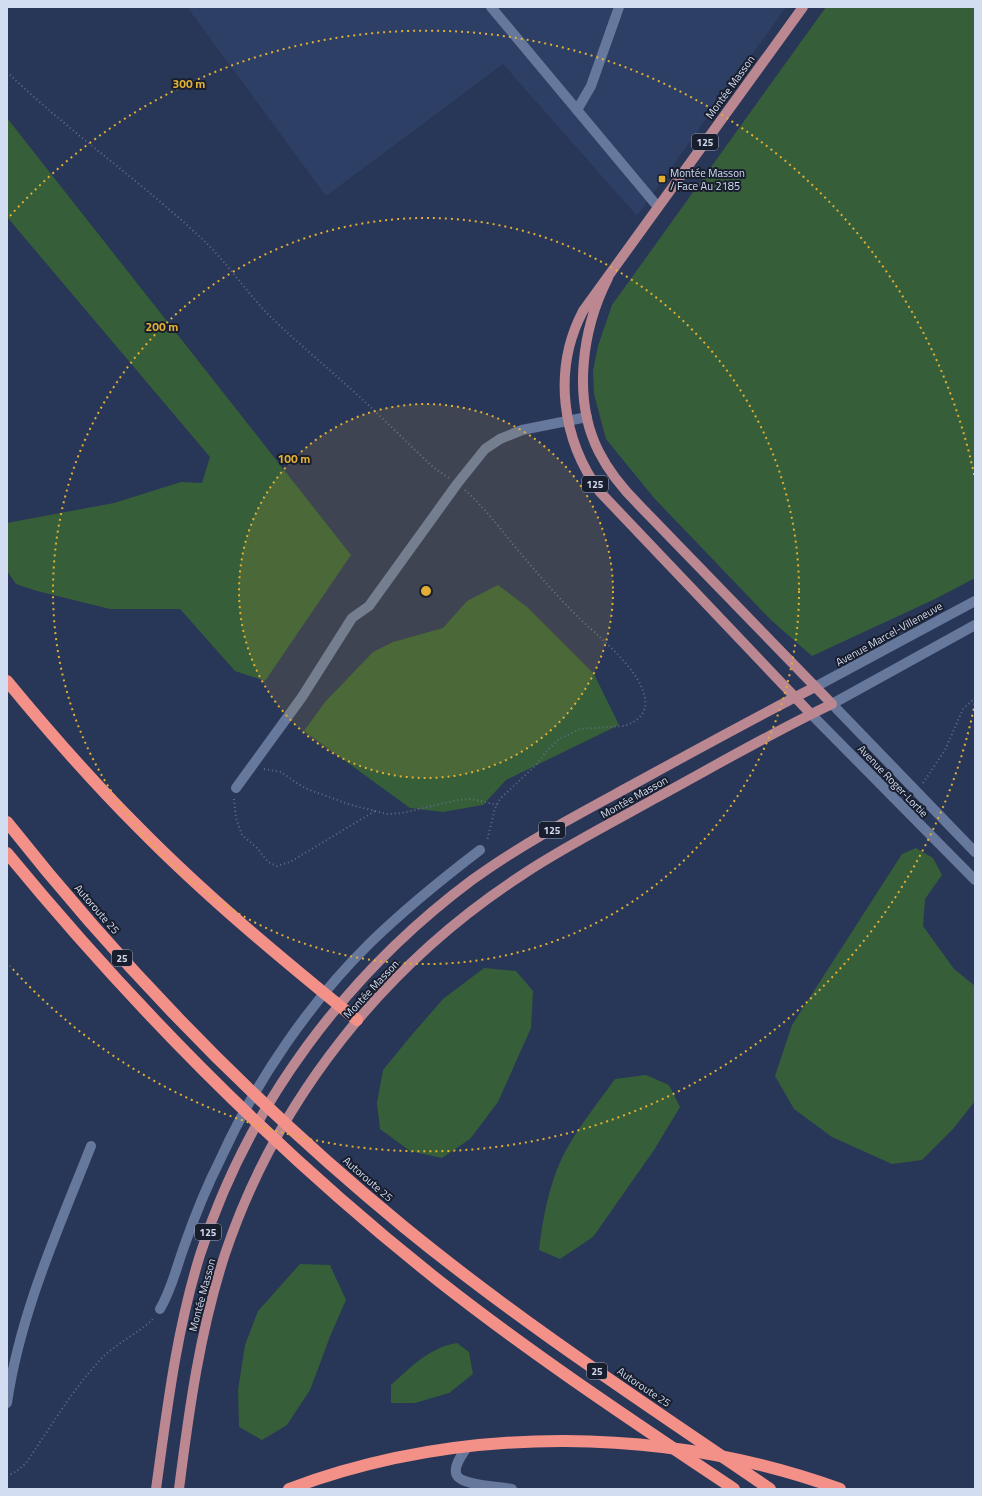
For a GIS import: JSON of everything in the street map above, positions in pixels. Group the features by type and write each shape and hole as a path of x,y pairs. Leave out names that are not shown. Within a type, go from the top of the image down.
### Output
{"highway":[{"path":"7,681 62,747 139,828 264,943 357,1020"},
{"name":"Autoroute 25","path":"7,822 116,952 188,1028 247,1086 358,1189 495,1298 548,1337 770,1489"},
{"name":"25","path":"7,853 111,976 176,1044 288,1152 392,1242 482,1314 580,1384 734,1489"},
{"path":"289,1489 374,1464 416,1455 468,1447 550,1442 642,1445 711,1454 802,1477 840,1489"}],"main road":[{"name":"Montée Masson","path":"795,697 600,492 580,459 571,433 565,405 564,384 567,359 573,332 586,306 608,278 803,7"},
{"name":"Montée Masson","path":"156,1489 178,1337 194,1276 214,1218 234,1170 269,1104 297,1060 339,1005 380,960 421,921 451,896 490,868 584,811 815,687 618,483 598,450 587,417 583,382 588,335 597,305 608,278"},
{"name":"Avenue Roger-Lortie","path":"815,687 832,704"},
{"name":"Avenue Roger-Lortie","path":"795,697 811,714"},
{"name":"Montée Masson","path":"179,1489 202,1338 220,1269 240,1215 269,1151 289,1116 320,1068 357,1020 398,976 440,936 471,911 522,874 811,714 832,704"}],"street":[{"path":"491,7 658,208"},
{"path":"577,110 591,86 619,7"},
{"path":"236,788 302,697 352,618 369,606 457,484 485,449 500,439 522,430 587,417"},
{"name":"Avenue Marcel-Villeneuve","path":"815,687 975,601"},
{"path":"832,704 975,625"},
{"name":"Avenue Roger-Lortie","path":"832,704 975,852"},
{"name":"Avenue Roger-Lortie","path":"811,714 975,880"},
{"path":"160,1309 168,1293 190,1229 202,1200 235,1128 264,1078 289,1041 325,993 370,943 416,902 480,850"},
{"path":"7,1403 14,1364 34,1290 91,1146"},
{"path":"468,1447 456,1468 457,1476 466,1482 512,1489"}],"path":[{"path":"7,72 59,120 160,201 202,238 264,309 346,384 434,468 457,484 476,502 526,561 576,615 611,647 640,684 645,698 644,712 641,717 631,724 624,726 580,729 559,739 536,765 500,799 488,840 485,846 480,850"},
{"path":"916,792 945,750 963,709 975,698"},
{"path":"252,766 281,772 307,789 351,805 387,814 402,813 469,799 497,805"},
{"path":"236,788 234,808 242,835 257,848 268,862 277,866 290,862 376,811"},
{"path":"7,1476 18,1471 26,1463 75,1390 102,1358 150,1322 160,1309"}],"shaded area":[{"path":"187,7 786,7 637,216 503,64 326,196"}],"green space":[{"path":"826,7 975,7 975,578 935,599 812,656 771,620 654,498 606,439 594,394 593,371 598,346 612,305"},
{"path":"7,118 351,555 265,681 235,671 180,609 110,609 37,591 16,584 7,571 7,523 114,503 181,482 202,483 210,457 7,217"},
{"path":"498,585 527,607 594,674 619,725 506,780 483,805 443,812 410,808 304,731 325,702 373,652 393,642 443,628 467,601"},
{"path":"916,848 933,858 942,875 925,899 923,926 954,969 975,986 975,1101 953,1129 922,1160 892,1164 832,1137 794,1109 775,1076 792,1025 902,854"},
{"path":"484,968 516,971 533,991 531,1028 498,1102 470,1139 442,1158 410,1151 380,1129 377,1103 383,1070 443,999"},
{"path":"646,1075 669,1085 680,1107 654,1150 593,1237 560,1259 539,1250 541,1231 551,1187 559,1164 573,1139 589,1114 615,1079"},
{"path":"300,1264 330,1265 346,1300 331,1334 310,1390 287,1425 262,1440 239,1427 238,1390 245,1345 258,1311"},
{"path":"457,1343 469,1352 473,1374 449,1393 415,1403 391,1403 391,1385 398,1378 430,1353 447,1345"}],"place":[{"name":"Montée Masson / Face Au 2185","path":"662,179"}]}
